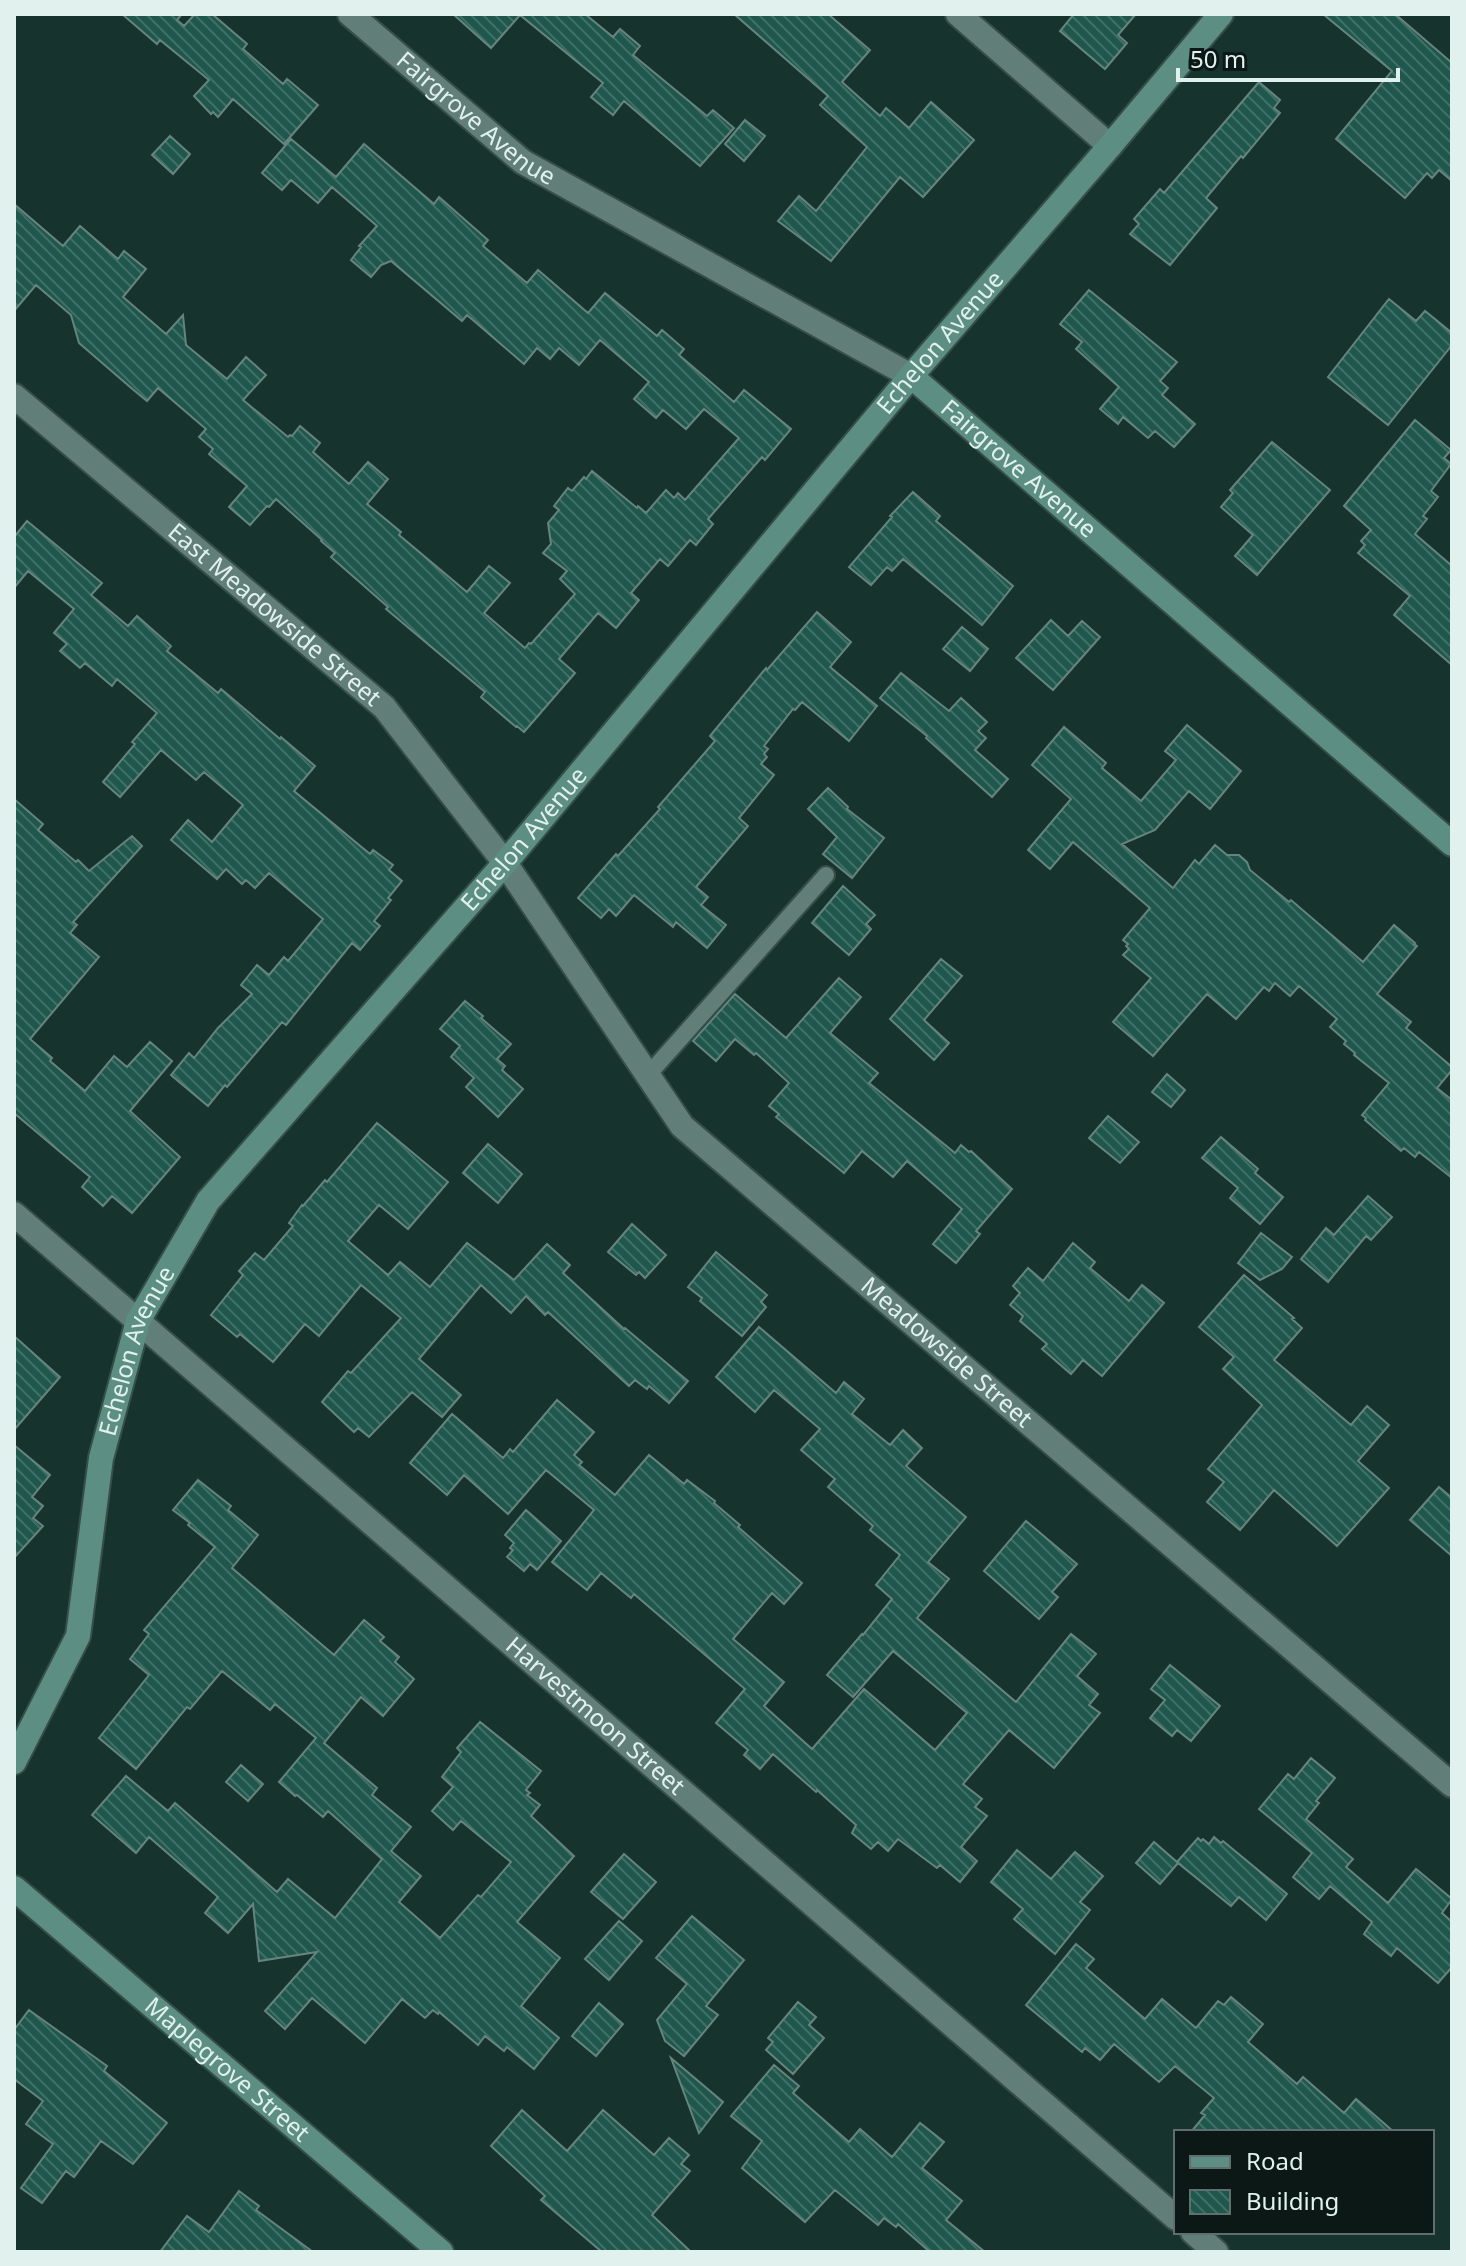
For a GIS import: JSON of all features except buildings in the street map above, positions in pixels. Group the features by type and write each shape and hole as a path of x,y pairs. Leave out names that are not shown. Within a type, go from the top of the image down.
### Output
{"street":[{"name":"Fairgrove Avenue","path":"350,14 523,162 911,376 1452,844"},
{"path":"958,14 1110,146"},
{"name":"Echelon Avenue","path":"14,1762 78,1636 101,1458 138,1321 208,1201 505,863 911,376 1221,14"},
{"name":"East Meadowside Street","path":"14,396 384,707 505,863"},
{"name":"Meadowside Street","path":"505,863 682,1126 1452,1785"},
{"name":"Harvestmoon Street","path":"14,1214 1174,2216"},
{"name":"Maplegrove Street","path":"14,1888 441,2252"},
{"path":"1195,2234 1216,2252"}],"lane":[{"path":"648,1075 826,875"}]}
